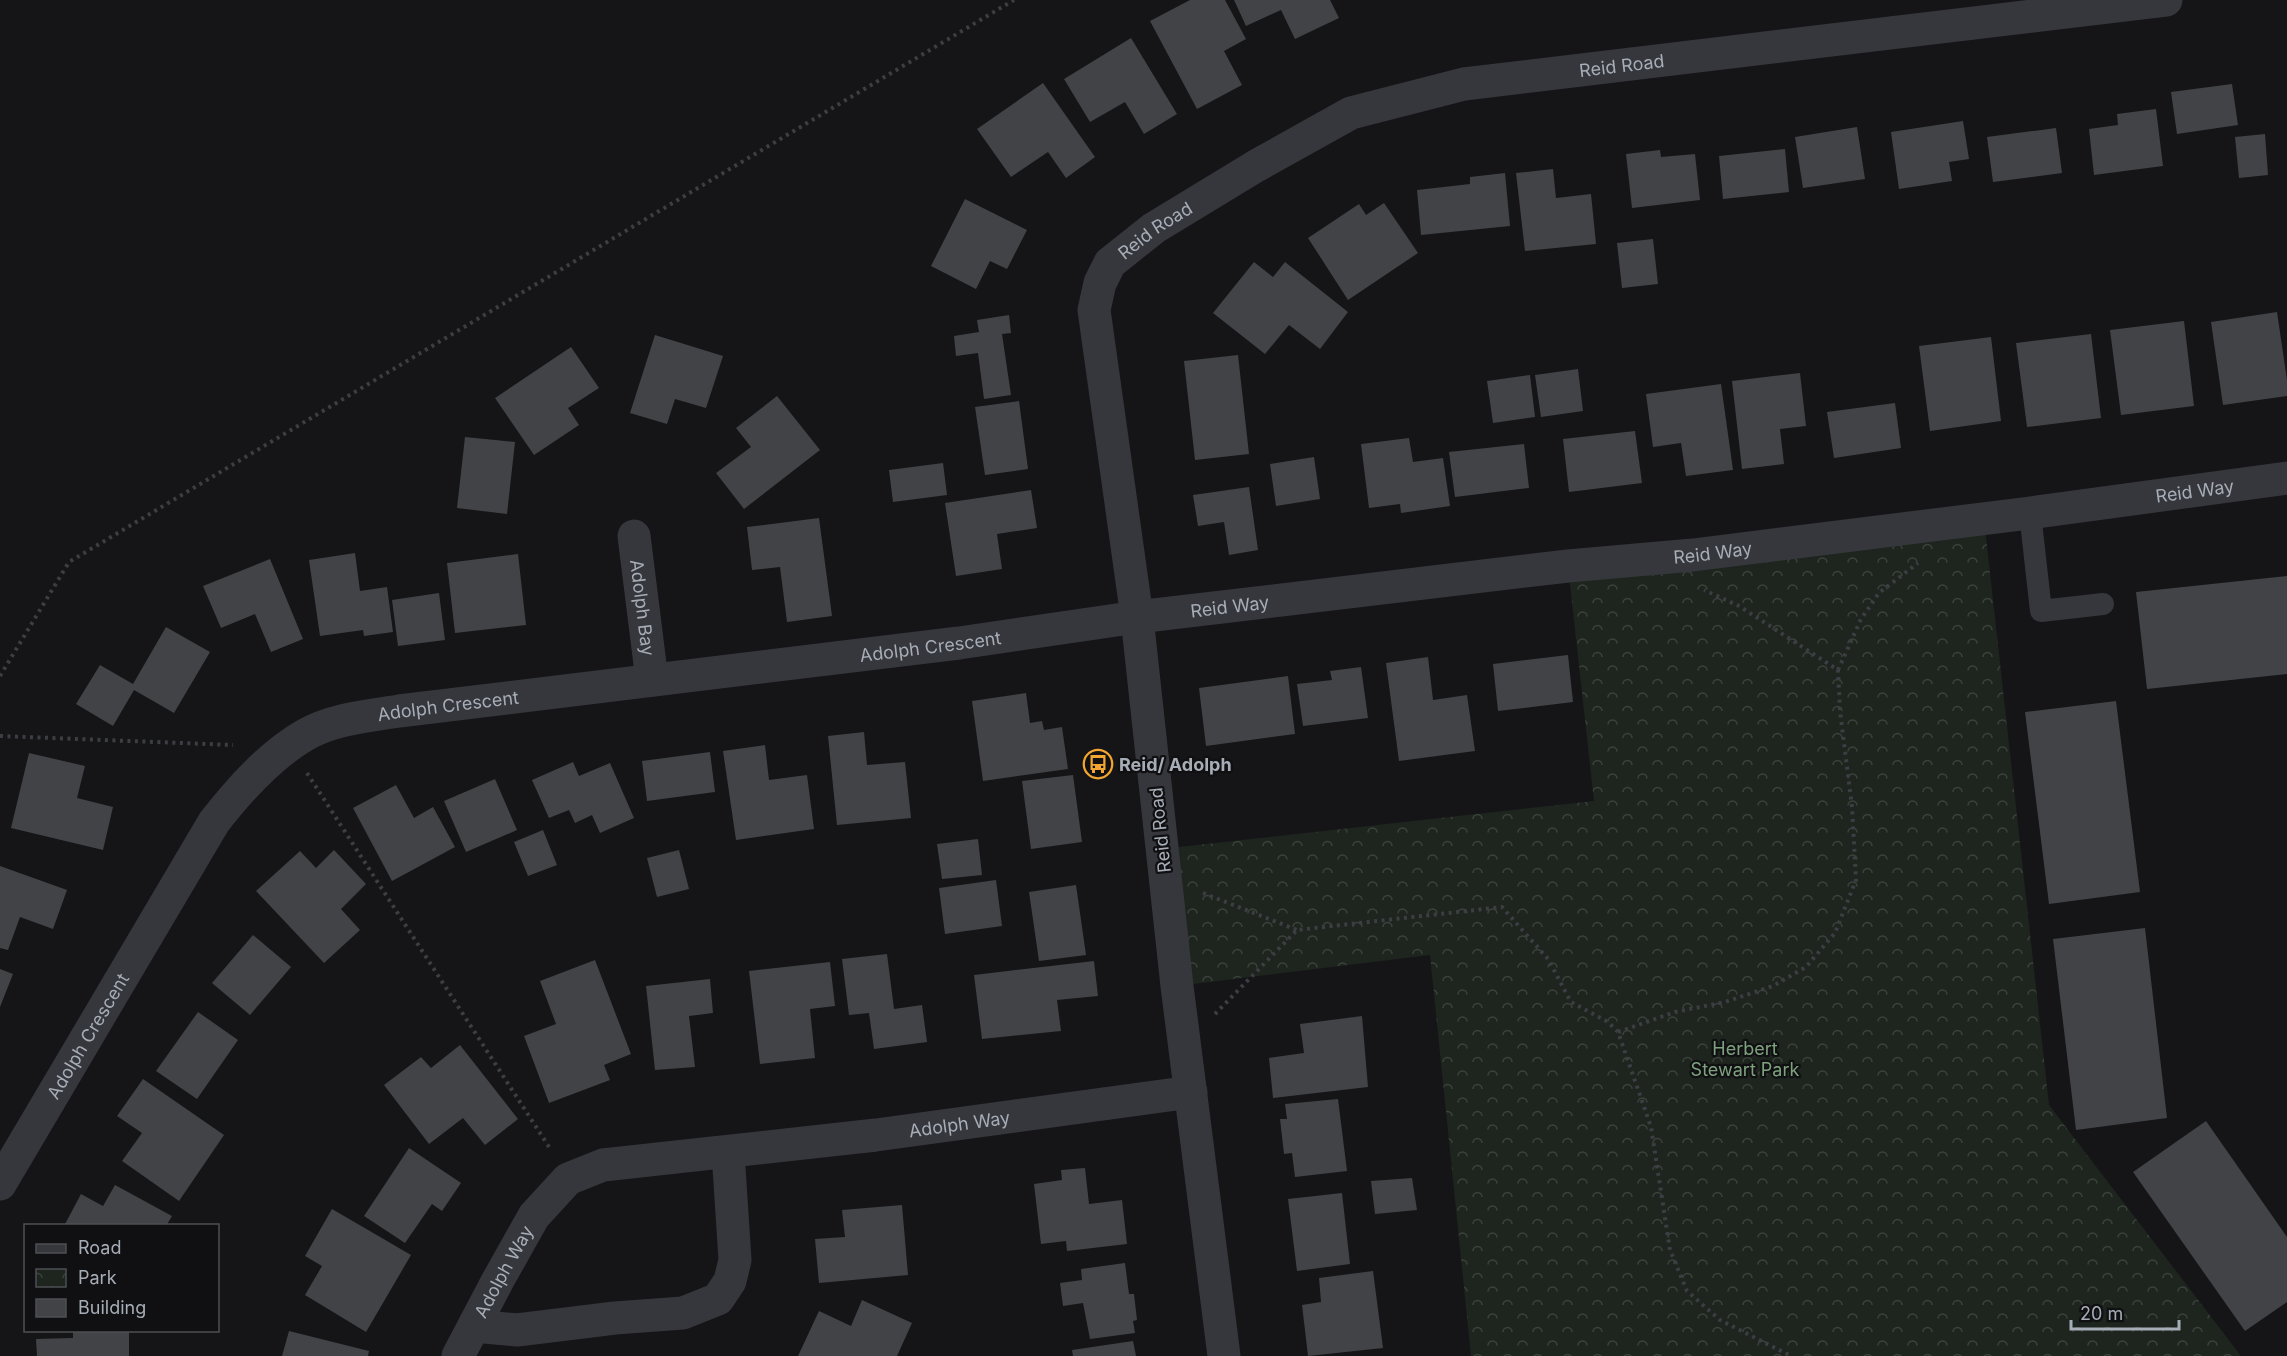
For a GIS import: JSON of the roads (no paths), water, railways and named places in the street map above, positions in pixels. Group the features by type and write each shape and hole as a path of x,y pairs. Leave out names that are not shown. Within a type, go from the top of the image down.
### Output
{"street":[{"name":"Reid Road","path":"1224,1356 1177,986 1137,617 1094,310 1100,283 1110,263 1154,228 1256,166 1350,113 1464,84 2166,0"},
{"name":"Reid Way","path":"1137,617 1568,566 1693,555 2287,478"},
{"name":"Adolph Bay","path":"633,536 652,680"},
{"name":"Adolph Crescent","path":"0,1184 214,822 235,796 273,759 305,735 349,719 959,643 1137,617"},
{"name":"Adolph Way","path":"459,1356 534,1216 568,1179 603,1165 876,1135 1191,1092"},
{"name":"Adolph Way","path":"474,1326 517,1330 615,1318 683,1313 717,1299 730,1281 735,1260 728,1152"}],"lane":[{"path":"2030,513 2041,611 2103,604"}],"place":[{"name":"Reid/ Adolph","path":"1098,764"}],"park label":[{"name":"Herbert Stewart Park","path":"1745,1058"}]}
